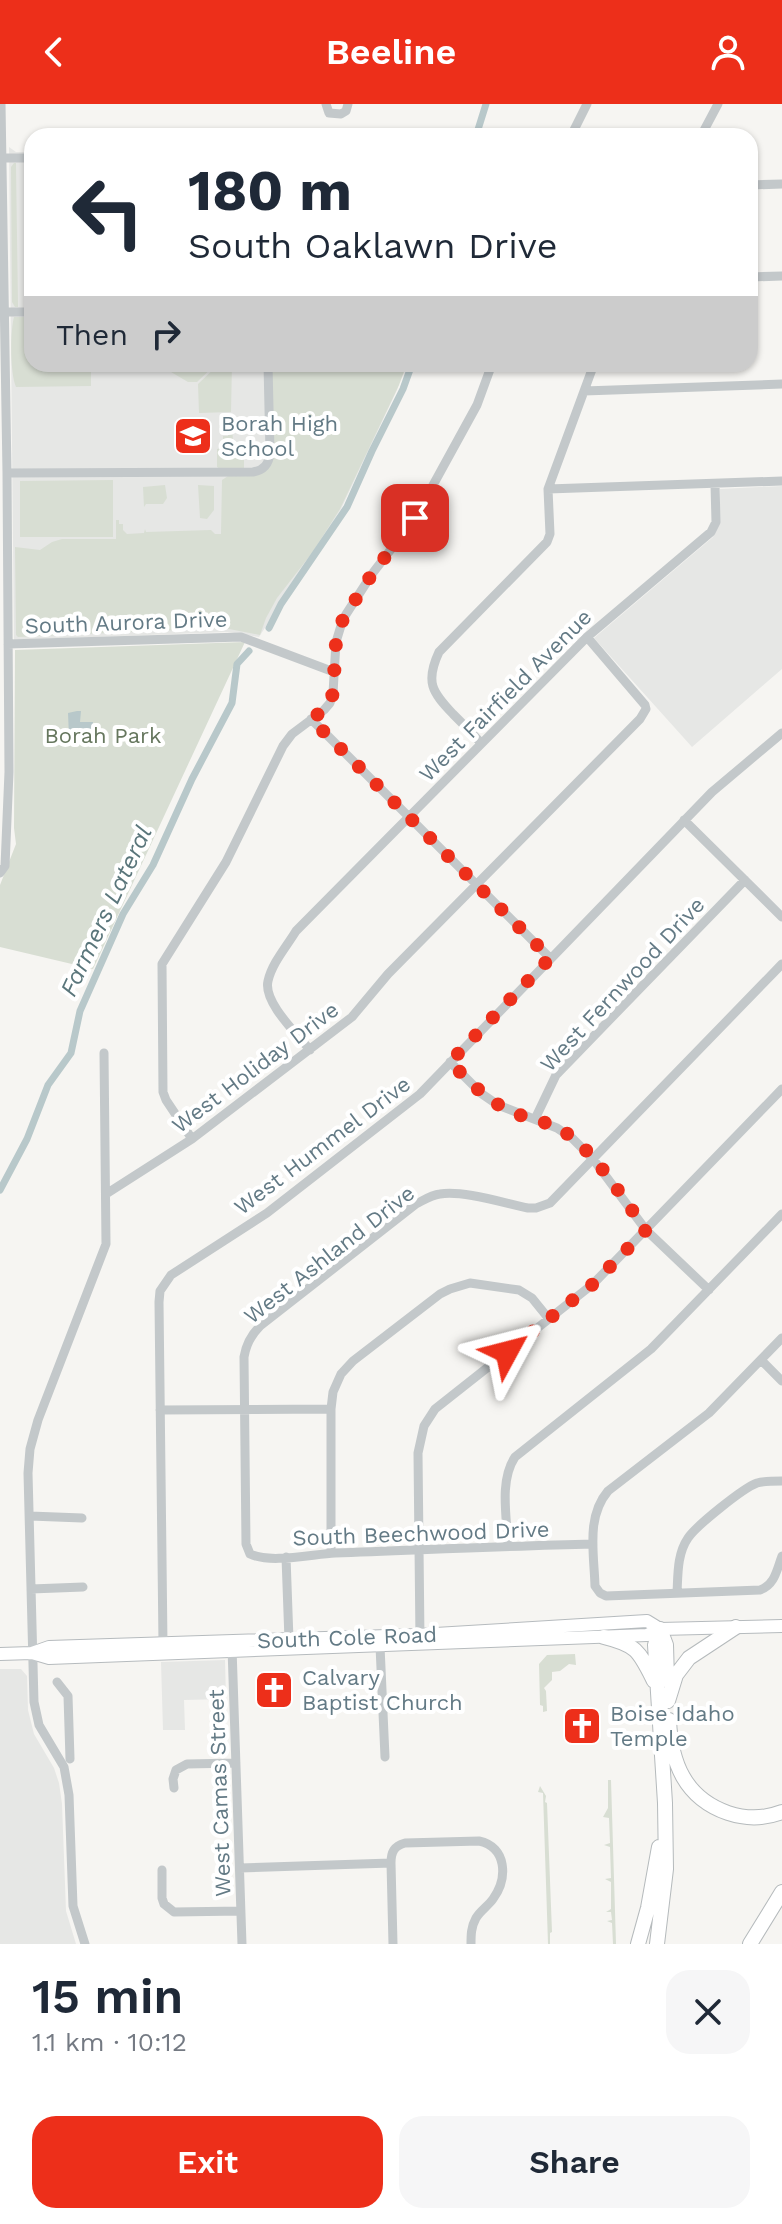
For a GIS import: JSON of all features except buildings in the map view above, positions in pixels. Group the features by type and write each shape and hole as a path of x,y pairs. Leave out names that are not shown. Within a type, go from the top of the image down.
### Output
{"highway":[{"path":"668,1701 676,1675 689,1658 736,1627"},
{"path":"657,1944 666,1869 655,1645 660,1629"},
{"path":"660,1629 666,1645 673,1752 680,1772 697,1797 712,1808 741,1818 770,1817 782,1812"},
{"path":"604,1637 627,1643 639,1653 658,1688"},
{"path":"638,1944 648,1908 665,1803"},
{"path":"750,1944 782,1892"}],"main road":[{"name":"South Cole Road","path":"0,1654 32,1653 49,1647 163,1644 310,1649 380,1646 647,1621 660,1629"},
{"name":"South Cole Road","path":"32,1653 49,1658 331,1638 604,1637 647,1635 660,1629 782,1626"},
{"path":"310,1649 314,1644 325,1644 331,1638"}],"street":[{"path":"0,873 5,866 9,797 4,729 8,644 1,104"},
{"path":"326,104 329,113 341,114 348,104"},
{"path":"575,128 587,104"},
{"path":"705,128 718,104"},
{"path":"2,158 24,158"},
{"path":"758,185 782,184"},
{"path":"758,277 782,276"},
{"path":"4,312 24,312"},
{"path":"7,473 262,470 270,453 268,372"},
{"path":"192,1139 163,1092 162,964 226,862 283,746 292,734 330,703 336,642 343,619 372,574 415,518 477,405 489,372"},
{"path":"481,743 437,698 432,688 433,664 439,652 547,542 550,534 548,489 591,372"},
{"path":"584,391 782,384"},
{"path":"548,489 782,481"},
{"name":"West Fairfield Avenue","path":"310,1050 271,1001 267,987 268,978 302,923 587,637 711,532 716,522 715,484"},
{"name":"South Aurora Drive","path":"8,644 241,637 334,672"},
{"name":"West Holiday Drive","path":"106,1194 192,1139 352,1017 388,974 645,713 641,700 587,637"},
{"path":"311,719 550,958"},
{"name":"West Hummel Drive","path":"163,1644 159,1302 165,1282 178,1270 267,1213 420,1094 712,792 782,733"},
{"path":"684,820 782,917"},
{"path":"0,844 7,828"},
{"name":"West Fernwood Drive","path":"535,1119 556,1075 745,880"},
{"name":"West Ashland Drive","path":"250,1554 246,1544 244,1357 255,1332 416,1204 442,1193 528,1208 543,1206 556,1197 782,964"},
{"path":"85,1944 73,1906 69,1795 64,1767 39,1725 34,1702 28,1473 30,1449 48,1394 106,1244 104,1053"},
{"path":"450,1062 482,1094 498,1105 565,1132 593,1159 646,1230 709,1290"},
{"path":"420,1640 418,1453 424,1426 435,1409 593,1284 782,1089"},
{"path":"508,1546 506,1483 510,1464 515,1457 651,1349 782,1214"},
{"path":"331,1553 331,1409 333,1392 341,1374 353,1361 450,1289 470,1283 519,1290 532,1298 549,1319"},
{"path":"782,1338 709,1413 608,1491 596,1509 593,1522 595,1586 606,1596 760,1590 768,1588 773,1581 782,1556"},
{"path":"761,1360 782,1381"},
{"path":"160,1410 331,1409"},
{"path":"677,1593 680,1554 687,1538 749,1487 782,1481"},
{"path":"30,1516 82,1518"},
{"name":"South Beechwood Drive","path":"250,1554 286,1557 593,1544"},
{"path":"286,1557 289,1640"},
{"path":"31,1589 83,1587"},
{"path":"380,1646 385,1757"},
{"name":"West Camas Street","path":"232,1647 242,1944"},
{"path":"57,1682 68,1696 70,1759"},
{"path":"49,1741 69,1734"},
{"path":"174,1788 176,1770 187,1764 236,1763"},
{"path":"393,1944 391,1863 394,1848 405,1843 479,1841 494,1847 499,1853 501,1881 494,1898 471,1928 471,1944"},
{"path":"240,1868 391,1863"},
{"path":"162,1870 162,1898 174,1912 241,1911"}],"shaded area":[{"name":"Borah High School","path":"9,147 16,152 24,152 24,372 403,372 341,509 259,637 228,632 14,640"},
{"path":"782,486 782,669 692,747 594,638 713,537 720,522 720,489"},
{"path":"81,711 80,722 93,722 93,736 69,737 68,713"},
{"path":"225,1660 226,1699 184,1700 185,1730 163,1730 161,1662"},
{"path":"0,1669 21,1669 27,1676 28,1710 34,1734 59,1783 66,1911 76,1944 0,1944"}],"green space":[{"path":"14,163 18,307 12,302 11,167"},
{"path":"14,317 24,317 24,372 91,372 91,386 16,387 11,352"},
{"path":"171,372 208,372 197,382 188,382"},
{"path":"211,372 232,372 231,412 199,413 198,384"},
{"path":"272,372 404,372 340,509 312,553 277,598 260,635 224,628 16,635 15,547 40,550 62,539 116,539 116,520 123,524 127,534 144,533 145,529 146,532 211,530 221,534 222,480 228,476 266,471"},
{"path":"228,415 232,416 233,445 244,447 244,469 217,467 217,449 228,448 228,440 223,436 228,436 228,428 219,428 219,425 228,425"},
{"path":"113,480 113,537 20,537 20,481"},
{"path":"165,485 167,498 163,504 146,504 144,507 143,487"},
{"path":"198,485 214,486 214,510 207,519 200,518"},
{"name":"Borah Park","path":"245,642 93,969 0,947 0,885 16,844 15,650"},
{"path":"575,1654 576,1665 569,1664 560,1671 552,1672 552,1680 544,1688 547,1711 543,1712 540,1705 539,1664 547,1655"},
{"path":"608,1780 611,1780 616,1944 613,1944 612,1923 607,1921 612,1920 611,1912 606,1912 611,1909 611,1882 605,1879 611,1878 610,1847 604,1845 610,1843 609,1818 603,1817 608,1808"},
{"path":"540,1786 546,1796 547,1803 550,1944 543,1793 538,1792"}],"waterway":[{"name":"Farmers Lateral","path":"478,128 486,104"},
{"name":"Farmers Lateral","path":"269,628 281,604 347,507 409,372"},
{"name":"Farmers Lateral","path":"0,1190 27,1139 48,1085 71,1053 80,1011 123,914 153,865 192,779 232,703 237,664 249,651"}],"place":[{"name":"Borah High School","path":"193,436"},
{"name":"Calvary Baptist Church","path":"274,1690"},
{"name":"Boise Idaho Temple","path":"582,1726"}],"route":[{"path":"415,518 372,574 343,619 336,642 330,703 311,719 550,958 450,1062 482,1094 498,1105 557,1128 572,1138 593,1159 646,1230 593,1284 507,1352"}]}
